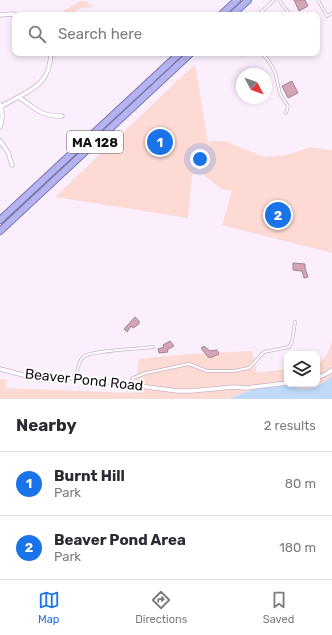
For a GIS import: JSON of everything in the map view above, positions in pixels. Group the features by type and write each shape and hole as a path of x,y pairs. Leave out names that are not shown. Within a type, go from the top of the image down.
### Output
{"highway":[{"path":"224,12 237,0"},
{"path":"235,12 248,0"},
{"name":"MA 128","path":"0,220 177,56"},
{"name":"MA 128","path":"0,231 188,56"},
{"path":"0,213 10,210"}],"street":[{"path":"0,15 12,14"},
{"path":"0,127 3,117 1,106 31,91 39,85 46,74 50,56"},
{"path":"18,97 38,112 51,116 62,116"},
{"path":"0,141 8,152 12,165"},
{"name":"Beaver Pond Road","path":"0,369 23,375 76,378 191,392 284,383"},
{"path":"320,377 328,374 332,370"}],"lane":[{"path":"261,12 274,0"},
{"path":"279,0 288,12"},
{"path":"318,0 327,16 332,13"},
{"path":"264,56 275,72 280,94 288,106 286,113"},
{"path":"129,384 133,378 146,373 189,364 207,371 234,371 249,368 264,352 290,347 296,322"},
{"path":"76,378 82,358 88,354 121,351 129,348 140,349 154,347"}],"shaded area":[{"path":"80,1 86,1 93,7 83,8 72,12 63,12"},
{"path":"195,64 208,143 211,141 224,141 264,157 287,155 310,147 332,150 332,253 222,225 232,191 222,189 202,174 192,174 188,218 55,197"},
{"path":"332,342 332,376 320,385 320,362 328,352"},
{"path":"252,351 257,373 284,369 284,387 287,387 243,393 228,399 0,399 0,379 7,379 6,388 134,393 139,359 190,354"},
{"path":"298,387 314,387 307,389"}],"water":[{"path":"332,376 332,399 228,399 260,387 283,385 284,387 307,389 320,387 320,385"}],"building":[{"path":"294,0 305,0 308,6 299,11"},
{"path":"292,81 298,93 288,98 282,86"},
{"path":"293,263 305,264 308,277 304,278 302,271 293,270"},
{"path":"135,317 139,321 139,324 133,328 131,326 127,332 124,329"},
{"path":"170,341 174,346 167,350 168,352 159,353 158,349 164,347 163,345"},
{"path":"204,346 210,351 217,350 219,354 210,358 208,357 201,348"}],"place":[{"name":"Burnt Hill","path":"160,142"},
{"name":"Beaver Pond Area","path":"278,215"}]}
